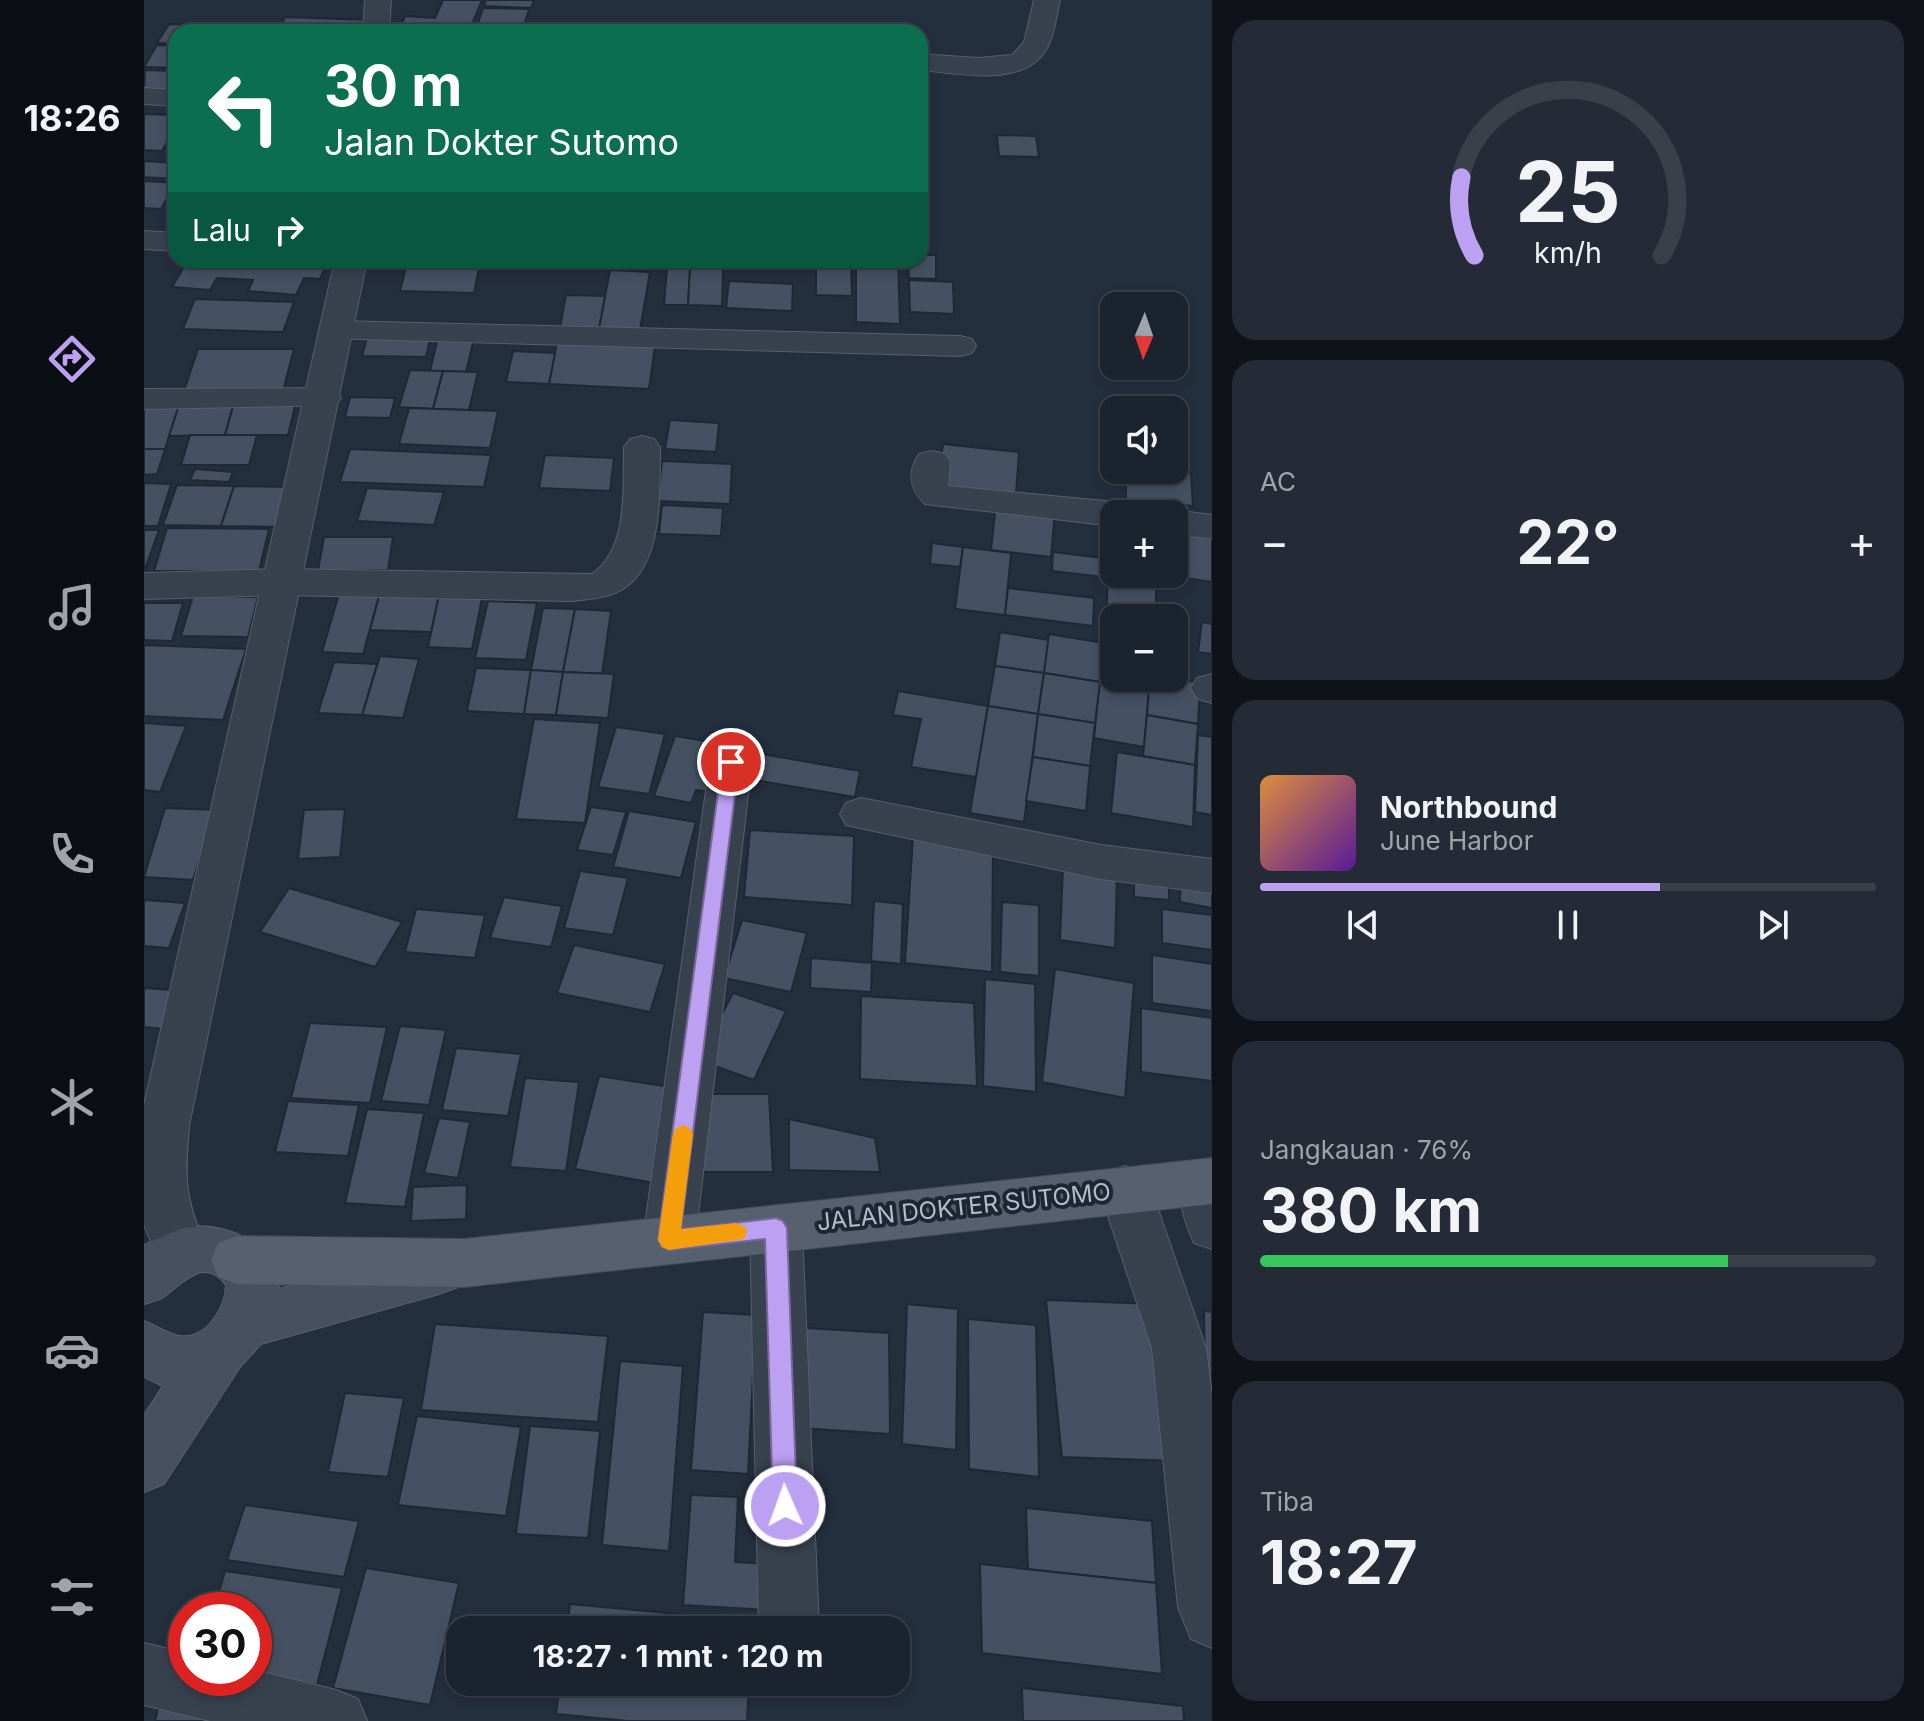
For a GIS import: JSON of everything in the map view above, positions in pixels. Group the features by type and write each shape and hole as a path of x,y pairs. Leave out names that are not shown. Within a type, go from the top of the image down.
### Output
{"main road":[{"name":"JALAN DOKTER SUTOMO","path":"237,1260 464,1263 1125,1189 1209,1196"},
{"path":"144,1464 234,1336 254,1288 237,1260 221,1251 163,1266"},
{"path":"144,1347 162,1359 176,1362 207,1357 234,1336 464,1263"}],"street":[{"path":"376,24 378,0"},
{"path":"928,62 994,66 1017,63 1029,56 1035,46 1047,0"},
{"path":"144,96 168,98"},
{"path":"144,240 168,242"},
{"path":"163,1266 164,1212 159,1175 164,1126 324,398 349,268"},
{"path":"337,331 960,346"},
{"path":"144,399 324,398"},
{"path":"144,586 284,582 572,588 605,583 626,563 640,518 642,447"},
{"path":"932,462 927,478 932,492 938,496 1100,512"},
{"path":"1188,524 1212,527"},
{"path":"669,1240 731,762"},
{"path":"861,814 1101,862 1212,876"},
{"path":"1125,1189 1179,1348 1208,1607 1212,1618"},
{"path":"776,1228 789,1616"},
{"path":"144,1674 336,1721"}],"building":[{"path":"443,0 482,0 472,24 402,24 405,16 435,18"},
{"path":"486,0 534,0 531,8 484,6"},
{"path":"483,8 529,9 524,24 478,24"},
{"path":"285,17 370,20 368,24 282,24"},
{"path":"168,26 168,44 157,43"},
{"path":"157,45 168,46 168,68 144,67"},
{"path":"145,70 168,71 168,94 144,93"},
{"path":"144,114 168,115 168,140 162,151 144,150"},
{"path":"997,135 1036,136 1039,157 999,156"},
{"path":"144,161 168,162 168,178 144,177"},
{"path":"144,181 168,182 168,197 161,209 144,208"},
{"path":"928,255 936,255 936,279 909,278 908,268 928,268"},
{"path":"183,268 325,268 320,279 304,278 296,295 248,291 253,280 217,278 210,290 172,287"},
{"path":"406,268 479,268 474,293 400,291"},
{"path":"667,268 690,269 688,305 664,305"},
{"path":"816,268 851,268 852,296 816,295"},
{"path":"856,268 898,268 900,324 856,322"},
{"path":"690,269 723,269 722,306 688,305"},
{"path":"610,270 650,272 640,330 599,328"},
{"path":"909,280 953,282 954,314 910,312"},
{"path":"729,281 793,284 792,311 726,308"},
{"path":"566,295 605,296 599,328 560,327"},
{"path":"195,299 294,302 283,332 183,329"},
{"path":"368,334 431,335 426,357 362,356"},
{"path":"438,338 474,339 466,372 430,371"},
{"path":"557,342 655,346 649,389 549,384"},
{"path":"198,349 294,349 283,391 184,391"},
{"path":"513,351 555,353 549,384 506,382"},
{"path":"410,370 443,371 433,409 399,407"},
{"path":"443,371 478,372 469,410 433,409"},
{"path":"350,397 395,398 390,418 345,417"},
{"path":"180,402 165,449 144,449 144,403"},
{"path":"180,402 234,403 225,435 169,436"},
{"path":"296,402 288,435 225,435 234,403"},
{"path":"409,408 498,411 490,448 399,444"},
{"path":"670,420 719,423 716,452 665,449"},
{"path":"190,435 257,435 249,465 181,465"},
{"path":"943,444 1019,452 1016,494 938,486"},
{"path":"144,449 165,449 157,474 144,475"},
{"path":"350,449 491,455 484,487 340,482"},
{"path":"545,455 614,458 610,491 539,488"},
{"path":"662,461 732,464 730,504 658,501"},
{"path":"195,469 233,472 229,482 190,480"},
{"path":"1188,473 1191,473 1193,506 1188,506 1188,500 1126,500 1126,484 1188,484"},
{"path":"144,483 171,484 158,526 144,526"},
{"path":"177,485 234,486 221,526 163,525"},
{"path":"234,486 289,487 278,527 221,526"},
{"path":"367,488 444,492 434,525 357,521"},
{"path":"996,503 1055,510 1051,557 991,550"},
{"path":"662,505 723,508 721,536 659,534"},
{"path":"167,528 269,529 259,571 154,571"},
{"path":"144,530 159,530 144,572"},
{"path":"1188,533 1212,536 1212,582 1188,578"},
{"path":"324,537 393,537 388,570 318,570"},
{"path":"932,543 963,547 960,567 930,564"},
{"path":"963,547 1011,553 1005,615 955,609"},
{"path":"1053,552 1100,558 1100,577 1052,571"},
{"path":"341,587 381,589 363,654 322,652"},
{"path":"1008,588 1094,598 1093,626 1005,615"},
{"path":"1107,588 1156,588 1156,604 1107,604"},
{"path":"381,589 440,591 431,632 370,630"},
{"path":"440,591 482,598 472,649 428,647"},
{"path":"193,596 258,597 248,637 181,636"},
{"path":"488,601 537,603 526,660 475,658"},
{"path":"144,603 183,603 172,641 144,640"},
{"path":"543,608 575,609 563,672 531,670"},
{"path":"575,609 611,611 602,674 563,672"},
{"path":"1202,622 1212,624 1212,654 1198,652"},
{"path":"1000,632 1049,640 1044,673 995,666"},
{"path":"1049,634 1100,642 1100,682 1044,673"},
{"path":"144,645 246,649 223,720 144,716"},
{"path":"380,656 419,659 403,718 362,715"},
{"path":"334,662 377,664 362,715 318,713"},
{"path":"995,666 1044,673 1038,714 988,706"},
{"path":"476,668 531,670 524,714 467,711"},
{"path":"531,670 563,672 556,715 524,714"},
{"path":"563,672 614,674 608,718 556,715"},
{"path":"1044,673 1100,682 1095,723 1038,714"},
{"path":"1100,677 1100,692 1149,692 1144,747 1094,738"},
{"path":"1188,681 1200,682 1198,724 1147,715 1149,692 1188,692"},
{"path":"898,691 988,706 976,777 911,767 921,719 893,715"},
{"path":"988,706 1038,714 1024,822 970,813"},
{"path":"1038,714 1095,723 1090,766 1033,757"},
{"path":"1147,715 1198,724 1195,765 1143,756"},
{"path":"534,719 600,723 585,823 516,819"},
{"path":"144,723 186,726 160,792 144,790"},
{"path":"616,727 665,734 649,794 598,787"},
{"path":"1198,735 1212,737 1212,815 1195,812"},
{"path":"675,736 711,742 705,762 722,765 713,792 696,790 691,803 654,796"},
{"path":"1117,752 1195,765 1193,827 1111,813"},
{"path":"756,753 860,771 855,797 748,779"},
{"path":"1033,757 1090,766 1086,811 1026,801"},
{"path":"591,807 626,812 613,855 577,850"},
{"path":"165,808 215,810 193,880 144,877"},
{"path":"345,809 340,857 298,859 304,810"},
{"path":"629,811 696,822 681,878 613,867"},
{"path":"750,830 854,836 852,905 744,897"},
{"path":"913,836 993,844 992,972 905,963"},
{"path":"1063,867 1117,874 1115,948 1060,940"},
{"path":"580,871 628,878 613,935 564,928"},
{"path":"1181,874 1212,880 1212,908 1180,902"},
{"path":"1134,877 1169,881 1169,900 1134,897"},
{"path":"289,888 402,922 375,967 260,932"},
{"path":"504,897 562,906 551,947 490,938"},
{"path":"144,900 185,903 169,948 144,946"},
{"path":"874,901 903,904 901,964 871,961"},
{"path":"1002,902 1039,905 1039,976 1000,972"},
{"path":"416,909 485,915 475,958 405,952"},
{"path":"1162,909 1212,915 1212,950 1162,943"},
{"path":"742,920 807,933 791,992 724,978"},
{"path":"574,945 665,964 650,1012 557,993"},
{"path":"1152,955 1212,964 1212,1011 1152,1003"},
{"path":"811,958 872,963 871,992 810,988"},
{"path":"1055,969 1134,983 1125,1098 1042,1082"},
{"path":"985,979 1035,984 1036,1092 983,1086"},
{"path":"144,988 185,991 171,1030 144,1027"},
{"path":"733,993 786,1011 754,1080 698,1060"},
{"path":"861,996 974,1003 977,1086 860,1079"},
{"path":"1141,1008 1212,1018 1212,1081 1141,1072"},
{"path":"310,1023 387,1027 370,1103 291,1098"},
{"path":"400,1026 446,1030 429,1105 381,1101"},
{"path":"456,1048 521,1054 508,1116 442,1110"},
{"path":"599,1076 676,1088 655,1183 575,1169"},
{"path":"525,1078 579,1082 566,1171 510,1167"},
{"path":"702,1094 769,1094 773,1172 703,1172"},
{"path":"288,1101 359,1105 348,1156 275,1152"},
{"path":"367,1109 424,1113 405,1207 345,1203"},
{"path":"439,1118 470,1122 458,1178 424,1173"},
{"path":"789,1119 875,1138 880,1172 789,1170"},
{"path":"467,1185 466,1219 411,1221 413,1187"},
{"path":"1046,1300 1156,1304 1179,1461 1062,1457"},
{"path":"907,1304 958,1309 956,1450 902,1444"},
{"path":"1204,1311 1212,1312 1212,1546 1208,1545"},
{"path":"703,1312 756,1315 748,1474 691,1470"},
{"path":"968,1319 1036,1325 1039,1477 969,1469"},
{"path":"435,1324 608,1336 598,1422 421,1410"},
{"path":"790,1327 889,1333 890,1434 786,1427"},
{"path":"620,1361 683,1366 669,1551 602,1545"},
{"path":"345,1393 404,1398 388,1477 328,1472"},
{"path":"417,1416 521,1427 506,1516 398,1505"},
{"path":"530,1426 600,1431 588,1538 516,1534"},
{"path":"691,1495 738,1497 735,1562 769,1564 768,1610 683,1605"},
{"path":"245,1505 359,1521 344,1577 227,1560"},
{"path":"1026,1508 1152,1521 1156,1583 1028,1569"},
{"path":"980,1564 1156,1583 1162,1674 982,1653"},
{"path":"366,1568 459,1583 451,1616 446,1616 446,1638 430,1705 333,1688"},
{"path":"225,1571 342,1588 317,1685 272,1678 272,1592 219,1592"},
{"path":"570,1604 699,1616 569,1616"},
{"path":"1022,1688 1183,1706 1184,1721 1023,1721"},
{"path":"558,1696 748,1696 747,1721 628,1721 556,1714"},
{"path":"159,1705 248,1721 155,1721"}],"slow traffic":[{"path":"683,1134 669,1240 736,1232"}],"route":[{"path":"731,762 669,1240 776,1228 785,1506"}]}
